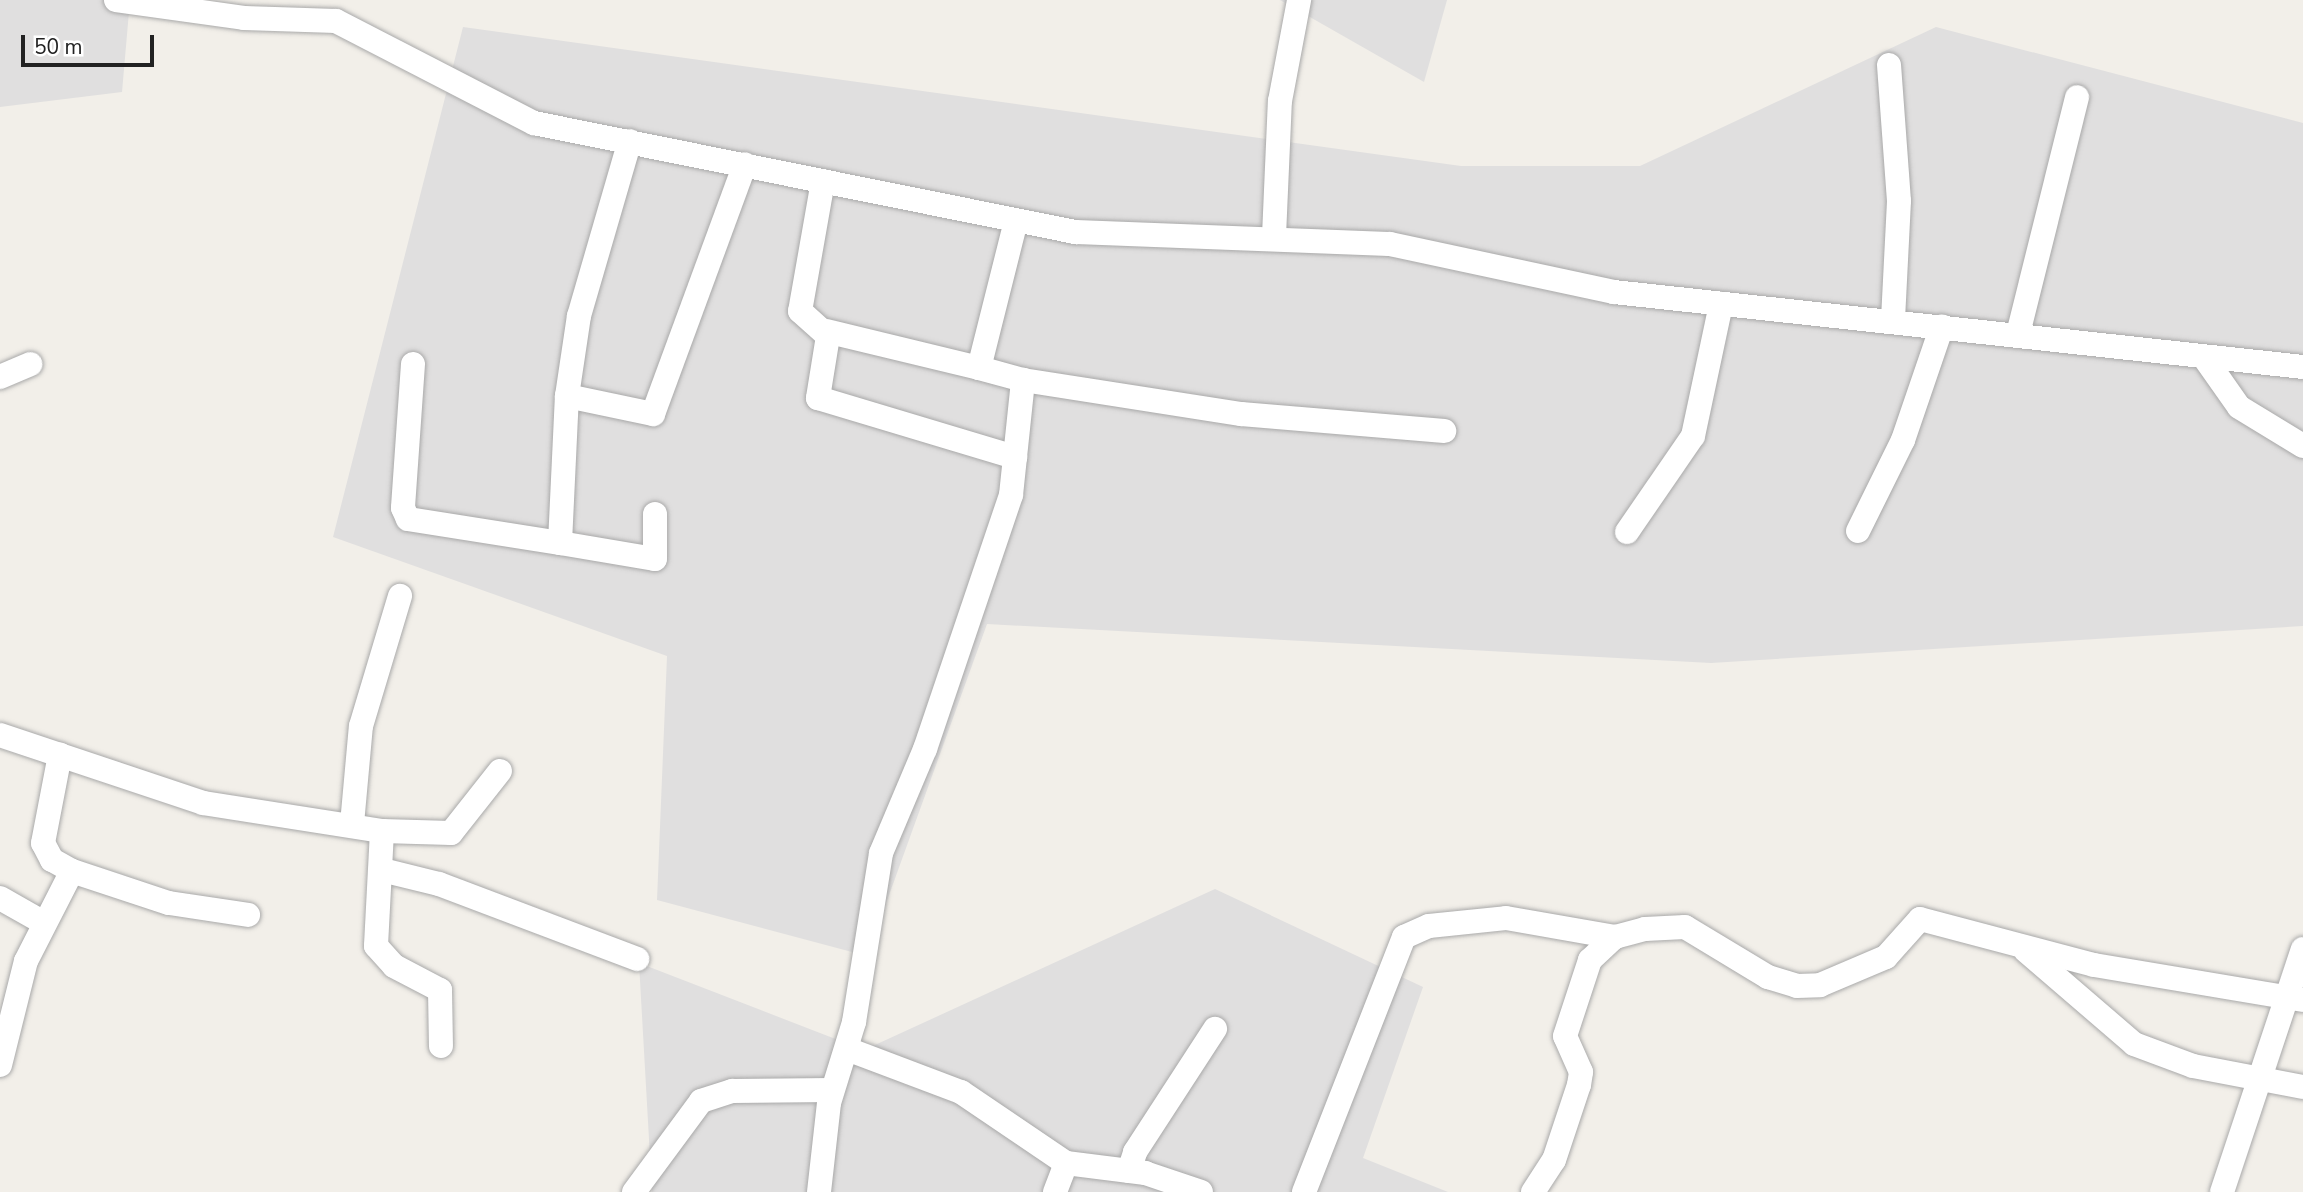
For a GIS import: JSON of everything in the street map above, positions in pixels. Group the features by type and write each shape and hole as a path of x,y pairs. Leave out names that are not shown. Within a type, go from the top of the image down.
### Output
{"street":[{"path":"116,0 275,10 336,21 505,113 1016,221 1126,236 1274,236 1437,249 1614,292 2018,334 2206,360 2303,367"},
{"path":"1274,236 1280,101 1299,0"},
{"path":"1889,65 1899,201 1893,321"},
{"path":"2018,334 2077,97"},
{"path":"560,543 567,396 579,316 630,141"},
{"path":"567,396 653,414 745,164"},
{"path":"823,181 800,311 826,331 1023,380 1241,414 1444,431"},
{"path":"979,368 1016,221"},
{"path":"1627,532 1693,436 1721,304"},
{"path":"1858,531 1903,440 1942,326"},
{"path":"826,331 821,401 1015,457"},
{"path":"2206,360 2239,407 2303,446"},
{"path":"0,377 30,364"},
{"path":"413,364 408,519 655,559 655,514"},
{"path":"819,1192 832,1090 847,1049 881,853 925,749 1002,527 1015,457 1023,380"},
{"path":"352,824 361,726 400,596"},
{"path":"0,735 212,805 352,824 382,831 451,833 500,771"},
{"path":"60,755 43,843 52,860 72,871 169,903 248,915"},
{"path":"382,831 376,946 394,966 440,990 440,1046"},
{"path":"382,870 439,884 637,959"},
{"path":"0,1065 17,987 44,923 72,871"},
{"path":"0,898 44,923"},
{"path":"1304,1192 1405,937 1429,926 1506,918 1615,937 1685,927 1768,977 1797,986 1820,985 1886,957 1920,919 2026,951 2294,999"},
{"path":"1533,1192 1554,1160 1579,1085 1581,1072 1565,1036 1568,1022 1590,960 1615,937"},
{"path":"2222,1192 2260,1079 2294,999 2303,949"},
{"path":"2026,951 2134,1044 2193,1066 2303,1087"},
{"path":"1129,1171 1135,1152 1215,1029"},
{"path":"847,1049 961,1092 1066,1163 1129,1171 1201,1192"},
{"path":"635,1192 701,1101 732,1091 832,1090"},
{"path":"1055,1192 1066,1163"}],"shaded area":[{"path":"0,0 130,0 122,92 0,107"},
{"path":"1280,0 1447,0 1424,82"},
{"path":"463,27 1461,166 1640,166 1936,27 2303,123 2303,626 1711,663 987,624 867,956 657,900 667,656 333,537"},
{"path":"1215,889 1423,987 1363,1158 1448,1192 652,1192 639,963 864,1050"}]}
